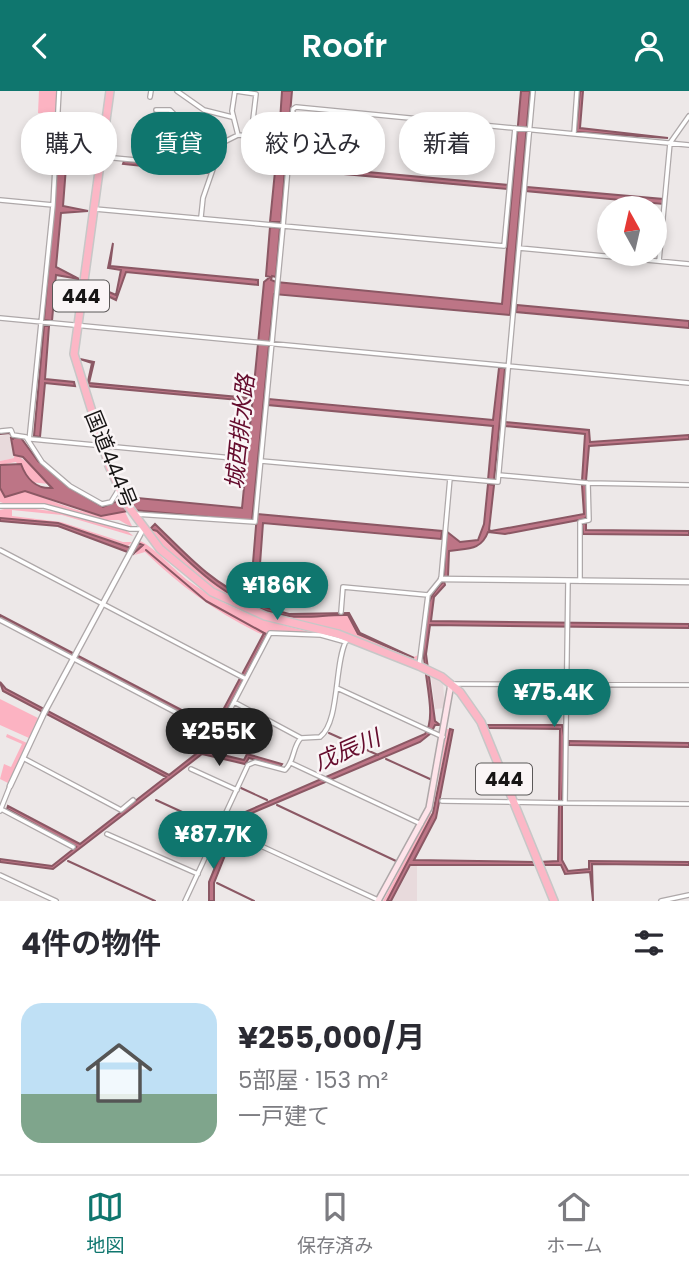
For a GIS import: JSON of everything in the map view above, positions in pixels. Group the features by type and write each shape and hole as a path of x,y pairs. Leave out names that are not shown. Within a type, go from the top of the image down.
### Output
{"highway":[{"name":"国道444号","path":"107,112 110,91"},
{"name":"国道444号","path":"98,175 77,325 75,362 102,446 120,491 133,514 173,563 221,597 265,616 347,640 419,666 451,684 475,712 554,901"}],"main road":[{"path":"378,901 421,824 432,798 451,684"}],"street":[{"path":"58,112 59,91"},
{"path":"177,91 204,110 232,117"},
{"path":"237,135 232,117 235,91 256,94 254,112"},
{"path":"261,461 498,482 533,91"},
{"path":"573,134 578,91"},
{"path":"292,112 296,107 348,112"},
{"path":"156,110 172,112"},
{"path":"385,116 689,145"},
{"path":"665,196 670,143 689,116"},
{"path":"93,208 111,213 120,210 504,246 515,128"},
{"path":"227,140 241,135"},
{"path":"55,175 46,323 33,439 43,462 71,486 102,504 111,502 120,491"},
{"path":"201,217 208,175"},
{"path":"133,514 253,523 278,281 278,225 283,175"},
{"path":"0,200 53,205"},
{"path":"519,248 597,255"},
{"path":"667,262 689,264"},
{"path":"0,318 689,383"},
{"path":"1,431 11,430 13,435 33,439 243,459"},
{"path":"499,475 588,483 689,485"},
{"path":"419,666 428,595 441,579 450,478"},
{"path":"580,581 580,522 589,520 588,483"},
{"path":"0,506 44,506 130,529 143,529"},
{"path":"73,847 1,810 45,711 143,529"},
{"path":"0,550 246,679"},
{"path":"441,579 689,582"},
{"path":"565,803 568,581"},
{"path":"341,612 344,587 428,595"},
{"path":"0,620 74,656 216,734"},
{"path":"210,748 216,734 270,633 321,635 347,640 340,654 337,688 324,734 301,738 234,702"},
{"path":"451,684 689,685"},
{"path":"337,688 443,737"},
{"path":"186,901 251,763 279,771 291,763 301,738"},
{"path":"23,758 121,810 133,800"},
{"path":"291,763 421,824"},
{"path":"191,769 237,790"},
{"path":"442,801 689,804"},
{"path":"219,828 378,901"},
{"path":"107,834 198,874"},
{"path":"0,876 56,901"},
{"path":"661,901 689,895"}],"shaded area":[{"path":"39,91 57,91 56,112 38,112"},
{"path":"282,91 292,91 290,112 281,112"},
{"path":"521,91 530,91 510,315 274,294 252,521 133,510 101,516 25,491 5,497 0,488 0,465 21,464 32,482 41,487 52,488 23,457 14,455 11,438 21,438 38,461 68,487 103,507 127,497 242,508 264,282 270,277 266,276 270,227 280,228 276,277 272,276 271,280 276,282 502,304"},
{"path":"580,91 583,91 580,128 668,138 576,132"},
{"path":"385,174 508,185 507,189 355,175"},
{"path":"56,175 65,175 63,206 88,211 61,213 56,267 79,279 56,275 52,321 44,320"},
{"path":"275,175 285,175 281,222 270,222"},
{"path":"527,187 629,196 597,198 526,191"},
{"path":"113,243 110,266 258,280 258,285 126,272 116,300 85,285 86,282 116,295 121,270 108,268"},
{"path":"517,305 689,321 689,328 516,312"},
{"path":"44,326 49,326 45,379 74,382 75,386 45,383 40,437 34,436"},
{"path":"80,359 94,362 89,383 249,398 249,401 87,386 92,363"},
{"path":"499,368 505,368 494,480 488,480 493,426 268,405 269,399 493,420"},
{"path":"505,422 589,430 590,442 689,435 689,439 589,446 586,481 582,481 585,434 505,426"},
{"path":"10,434 14,458 0,461 0,436"},
{"path":"14,455 27,463 49,484 30,482 16,462 0,465 0,461 14,458"},
{"path":"488,484 494,485 491,531 584,514 582,485 586,485 588,516 505,534 488,532 477,546 449,551 448,577 444,577 446,531 460,542 478,540 484,524"},
{"path":"0,488 27,492 87,512 100,514 124,510 133,528 119,520 104,520 49,505 6,504 0,502"},
{"path":"13,507 58,512 113,525 133,536 62,515 12,510 12,516 61,522 123,542 132,542 128,546 58,523 0,518 0,510"},
{"path":"257,514 442,531 441,539 263,523 257,605 289,614 349,613 360,633 414,658 358,634 348,615 288,616 249,604 200,572 157,531 150,529 155,524 211,576 250,599"},
{"path":"0,518 58,523 134,549 138,543 143,545 133,554 58,526 0,521"},
{"path":"586,523 586,530 689,531 689,535 583,534 582,524"},
{"path":"149,529 157,531 216,584 249,604 288,616 348,615 358,634 414,657 418,655 417,663 264,613 215,591 169,555"},
{"path":"140,541 190,582 220,601 268,620 319,634 261,634 245,626 200,598 145,552 131,556 136,554"},
{"path":"444,581 445,585 434,597 431,621 689,624 689,628 430,625 426,654 435,721 440,725 435,725 431,733 420,742 240,818 214,883 214,901 209,901 209,882 236,816 425,734 430,721 430,704 424,663 424,619 431,599"},
{"path":"0,615 214,727 264,633 267,634 206,751 244,760 247,754 282,764 280,767 249,758 245,764 202,754 53,869 0,862 0,859 52,866 76,847 7,809 8,806 80,844 166,777 3,691 0,682 6,689 169,775 202,749 211,731 0,619"},
{"path":"431,675 443,683 445,708 435,709"},
{"path":"0,699 38,718 29,738 0,725"},
{"path":"487,725 562,725 565,741 562,801 559,801 560,729 488,728"},
{"path":"447,729 450,729 437,785"},
{"path":"450,729 453,730 436,818 414,860 534,862 536,865 410,865 391,901 387,901 433,813"},
{"path":"7,734 27,743 8,783 0,779 4,764 11,767 22,744 6,737"},
{"path":"569,741 689,743 689,747 569,745"},
{"path":"434,798 429,822 387,901 383,901 429,815"},
{"path":"559,805 562,805 562,860 568,871 589,869 589,861 689,862 689,865 592,864 593,901 590,872 565,874 561,865 542,865 540,862 558,861"},
{"path":"411,866 417,866 417,901 392,901"}],"waterway":[{"path":"0,434 10,433 13,439"},
{"path":"146,550 206,601 264,633"},
{"name":"戊辰川","path":"329,733 378,755"},
{"name":"戊辰川","path":"386,759 430,779"},
{"path":"241,788 267,800"},
{"path":"156,800 228,833"},
{"path":"277,805 396,861"},
{"path":"68,861 155,901"},
{"path":"217,883 254,901"}],"water label":[{"name":"城西排水路","path":"240,432"}]}
